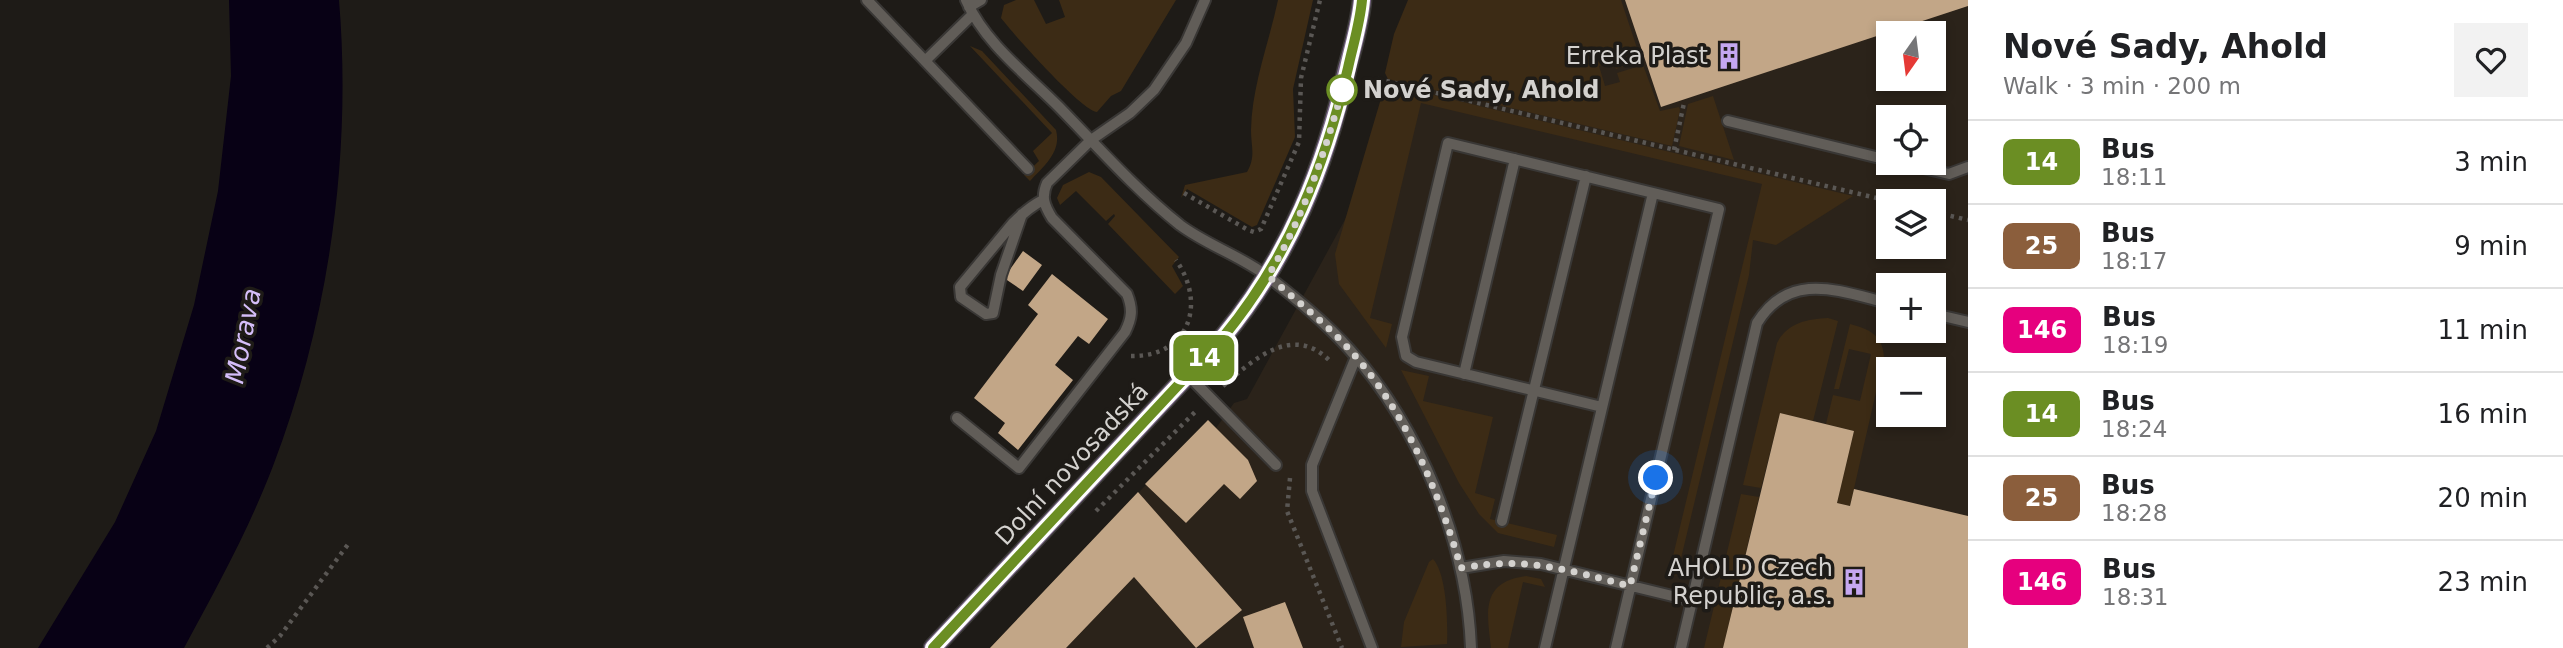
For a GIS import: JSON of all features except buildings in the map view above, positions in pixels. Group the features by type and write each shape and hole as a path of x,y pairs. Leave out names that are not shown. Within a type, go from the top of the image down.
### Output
{"main road":[{"name":"Dolní novosadská","path":"933,648 1188,375 1239,318 1268,276 1290,238 1318,172 1345,80 1362,0"}],"lane":[{"path":"867,0 1028,169"},
{"path":"925,61 969,7 981,0"},
{"path":"957,418 1019,468 1111,350 1131,320 1132,307 1127,294 1052,218 1043,200 1047,183 1091,140 1130,113 1154,90 1186,43 1205,0"},
{"path":"969,7 992,40 1091,140 1182,226 1268,276 1315,316 1356,357 1387,399 1419,455 1461,568 1471,648"},
{"path":"1728,121 1876,157"},
{"path":"1602,407 1410,360 1401,344 1448,143 1719,209 1616,648"},
{"path":"1464,374 1516,159"},
{"path":"1946,173 1968,167"},
{"path":"1502,521 1586,176"},
{"path":"1545,648 1653,193"},
{"path":"1022,214 1002,275 997,308 993,313 986,314 961,297 960,287 1022,214 1043,200"},
{"path":"1681,648 1751,344 1766,309 1781,297 1813,288 1876,301"},
{"path":"1946,317 1968,322"},
{"path":"1356,357 1312,465 1312,491 1372,648"},
{"path":"1188,375 1276,466"},
{"path":"1461,568 1504,561 1564,569 1693,601"}],"path":[{"path":"1184,193 1248,230 1254,232 1261,229 1299,142 1301,78 1320,0"},
{"path":"1378,79 1876,198"},
{"path":"1674,150 1684,103"},
{"path":"1946,215 1968,220"},
{"path":"1111,350 1130,356 1157,354 1171,347 1182,334 1192,305 1192,292 1187,276 1175,260"},
{"path":"1093,514 1211,397"},
{"path":"267,648 280,636 349,543"}],"shaded area":[{"path":"1016,0 1034,0 1046,24 1065,17 1059,0 1176,0 1121,91 1111,96 1097,112 1063,86 1001,18 1004,5"},
{"path":"1278,0 1313,0 1293,89 1295,137 1257,225 1252,227 1187,189 1181,198 1185,185 1247,172 1250,166 1254,97"},
{"path":"1408,0 1621,0 1641,60 1616,69 1612,61 1599,66 1605,86 1620,82 1617,73 1643,65 1660,111 1679,107 1672,146 1388,79 1385,73 1394,34"},
{"path":"1416,0 1968,0 1968,648 990,648 1208,420 1216,428 1234,403 1247,399 1348,214 1367,165 1392,82 1402,34"},
{"path":"970,46 982,51 1056,130 1054,152 1046,165 1030,181 1024,175 1039,161 1033,151 1052,133"},
{"path":"1385,85 1853,196 1776,245 1753,240 1749,275 1677,575 1668,577 1762,184 1421,103 1370,318 1392,324 1386,348 1339,284 1335,254"},
{"path":"1713,96 1734,160 1679,146 1688,104"},
{"path":"1089,172 1101,177 1179,257 1172,266 1183,286 1175,294 1108,224 1114,214 1106,221 1076,191 1060,205 1057,198 1063,185"},
{"path":"1828,318 1838,321 1813,421 1780,413 1761,488 1743,485 1777,343 1786,331 1798,323"},
{"path":"1850,324 1874,334 1876,343 1881,343 1884,357 1876,357 1876,392 1850,506 1837,503 1854,431 1826,424 1833,395 1860,401 1871,354 1849,349 1839,389 1834,389"},
{"path":"1401,370 1429,376 1423,401 1493,417 1475,493 1495,499 1490,519 1557,535 1554,547 1498,533 1479,514 1459,483"},
{"path":"1741,494 1759,497 1723,648 1704,648"},
{"path":"1433,559 1444,587 1447,644 1401,647 1404,622 1429,562"},
{"path":"1526,576 1541,579 1545,587 1523,582 1508,648 1491,648 1488,611 1494,592 1511,579"}],"water":[{"name":"Morava","path":"229,0 339,0 342,118 339,177 322,295 309,353 273,466 232,558 184,648 38,648 115,522 156,431 194,305 218,191 231,76"}],"bus line":[{"name":"14","path":"933,648 1224,336 1264,284 1290,238 1318,172 1345,80 1362,0"}],"place":[{"name":"Erreka Plast","path":"1729,56"},
{"name":"Nové Sady, Ahold","path":"1342,90"},
{"name":"AHOLD Czech Republic, a.s.","path":"1854,582"}],"route":[{"path":"1342,90 1345,80 1318,172 1290,238 1268,276 1350,349 1387,399 1419,455 1445,517 1461,568 1504,561 1525,562 1630,586 1656,478"}]}
